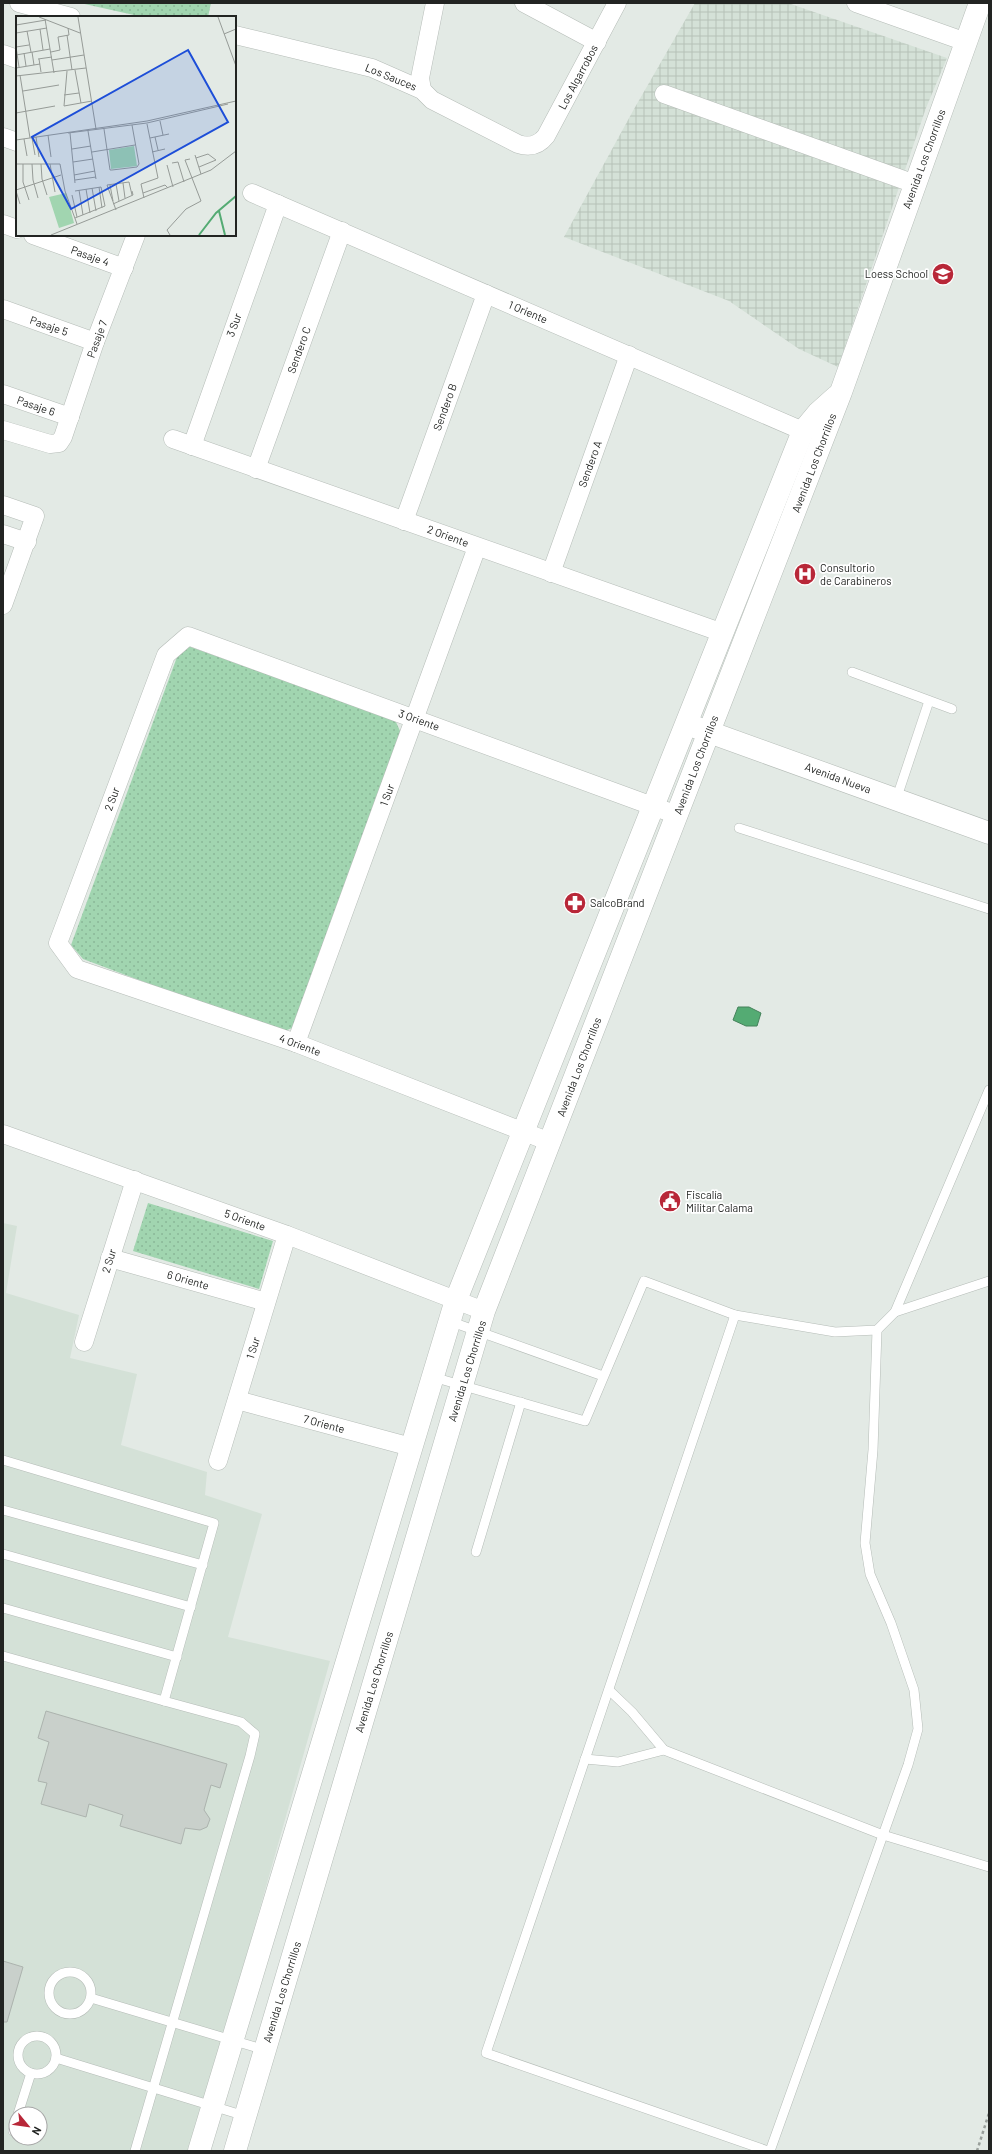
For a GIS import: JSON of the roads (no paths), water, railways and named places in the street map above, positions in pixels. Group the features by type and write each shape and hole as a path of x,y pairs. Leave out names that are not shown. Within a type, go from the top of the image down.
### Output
{"street":[{"path":"19,3 67,16"},
{"path":"422,90 420,78 435,3"},
{"path":"524,3 597,42"},
{"name":"Los Algarrobos","path":"534,146 546,136 617,3"},
{"path":"856,3 966,42"},
{"name":"Avenida Los Chorrillos","path":"235,2151 484,1311 841,392 980,3"},
{"name":"Los Sauces","path":"236,35 372,68 422,90 432,100 518,144 534,146"},
{"path":"3,54 16,59"},
{"path":"664,94 915,184"},
{"path":"3,137 16,142"},
{"name":"1 Oriente","path":"252,192 804,431"},
{"name":"3 Sur","path":"192,446 278,204"},
{"path":"3,224 16,229"},
{"name":"Sendero C","path":"256,469 342,232"},
{"name":"Pasaje 4","path":"36,236 124,268"},
{"name":"Pasaje 7","path":"3,430 50,444 59,443 63,437 95,342 136,236"},
{"name":"Sendero B","path":"404,521 486,294"},
{"name":"Pasaje 5","path":"3,309 95,342"},
{"name":"Sendero A","path":"551,573 628,356"},
{"name":"Avenida Los Chorrillos","path":"200,2151 456,1300 804,431 818,413 841,392"},
{"name":"Pasaje 6","path":"3,394 70,417"},
{"name":"2 Oriente","path":"173,439 723,633"},
{"path":"3,504 35,516 27,542 3,605"},
{"path":"3,534 27,542"},
{"name":"1 Sur","path":"296,1043 416,718 477,547"},
{"name":"3 Oriente","path":"166,655 188,636 677,814"},
{"name":"2 Sur","path":"58,943 166,655"},
{"name":"Avenida Nueva","path":"686,724 989,833"},
{"name":"4 Oriente","path":"58,943 77,969 296,1043 550,1142"},
{"path":"597,947 622,957"},
{"name":"5 Oriente","path":"3,1134 287,1235 484,1311"},
{"name":"2 Sur","path":"84,1342 135,1180"},
{"name":"1 Sur","path":"218,1461 287,1235"},
{"name":"6 Oriente","path":"110,1258 266,1302"},
{"name":"7 Oriente","path":"237,1400 411,1448"}],"lane":[{"path":"852,672 952,709"},
{"path":"896,800 929,701"},
{"path":"739,828 989,910"},
{"path":"433,1377 585,1421 644,1281 735,1315 835,1332 877,1330 895,1312 989,1090"},
{"path":"895,1312 989,1281"},
{"path":"735,1315 486,2053 769,2151 908,1765 918,1729 914,1690 891,1623 870,1574 865,1543 873,1450 877,1330"},
{"path":"449,1322 604,1376"},
{"path":"476,1552 521,1402"},
{"path":"3,1460 214,1523 164,1701"},
{"path":"3,1510 203,1565"},
{"path":"3,1554 191,1606"},
{"path":"3,1608 177,1657"},
{"path":"3,1656 241,1722 254,1734 250,1756 135,2151"},
{"path":"609,1690 632,1712 664,1750 882,1835 989,1867"},
{"path":"586,1759 618,1762 664,1750"},
{"path":"73,1972 84,1978 89,1983 91,1998 88,2005 81,2012 67,2014 60,2011 52,2004 50,1990 55,1979 59,1976 73,1972"},
{"path":"91,1998 233,2039 265,2050"},
{"path":"42,2036 50,2040 54,2045 56,2058 49,2070 38,2074 31,2073 22,2067 18,2054 22,2043 29,2037 42,2036"},
{"path":"56,2058 245,2116"},
{"path":"21,2106 31,2073"}],"place":[{"name":"Loess School","path":"943,274"},
{"name":"Consultorio de Carabineros","path":"805,574"},
{"name":"SalcoBrand","path":"575,903"},
{"name":"Fiscalía Militar Calama","path":"670,1201"}]}
